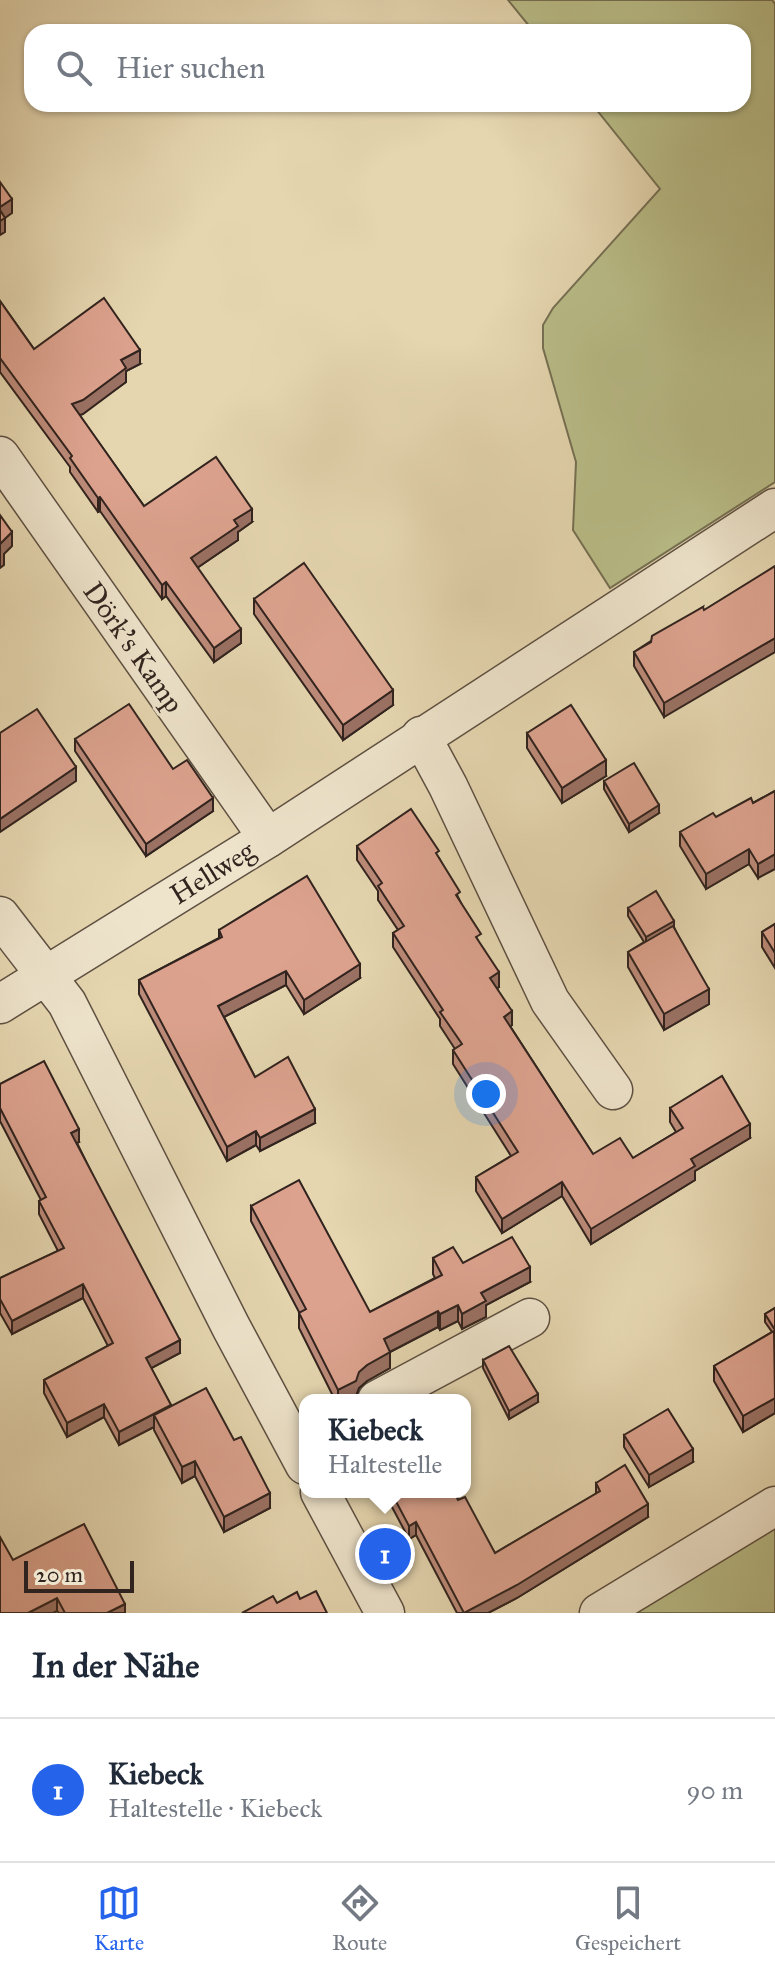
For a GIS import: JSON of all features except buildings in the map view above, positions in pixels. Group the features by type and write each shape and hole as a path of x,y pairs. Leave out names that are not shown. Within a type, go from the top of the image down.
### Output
{"street":[{"name":"Dörk's Kamp","path":"0,456 268,838"},
{"name":"Hellweg","path":"0,1004 268,838 775,508"},
{"path":"421,736 550,1001 613,1090"},
{"path":"0,916 67,1003 231,1327 299,1446"},
{"path":"388,1394 530,1318"},
{"path":"323,1498 385,1613"},
{"path":"599,1613 775,1506"}],"green space":[{"path":"508,0 772,0 775,4 775,482 610,588 573,530 576,462 543,348 543,325 553,308 660,189 598,112 751,112 751,24 528,24"},
{"path":"775,1525 775,1613 629,1613"}],"place":[{"name":"Kiebeck","path":"385,1554"}]}
